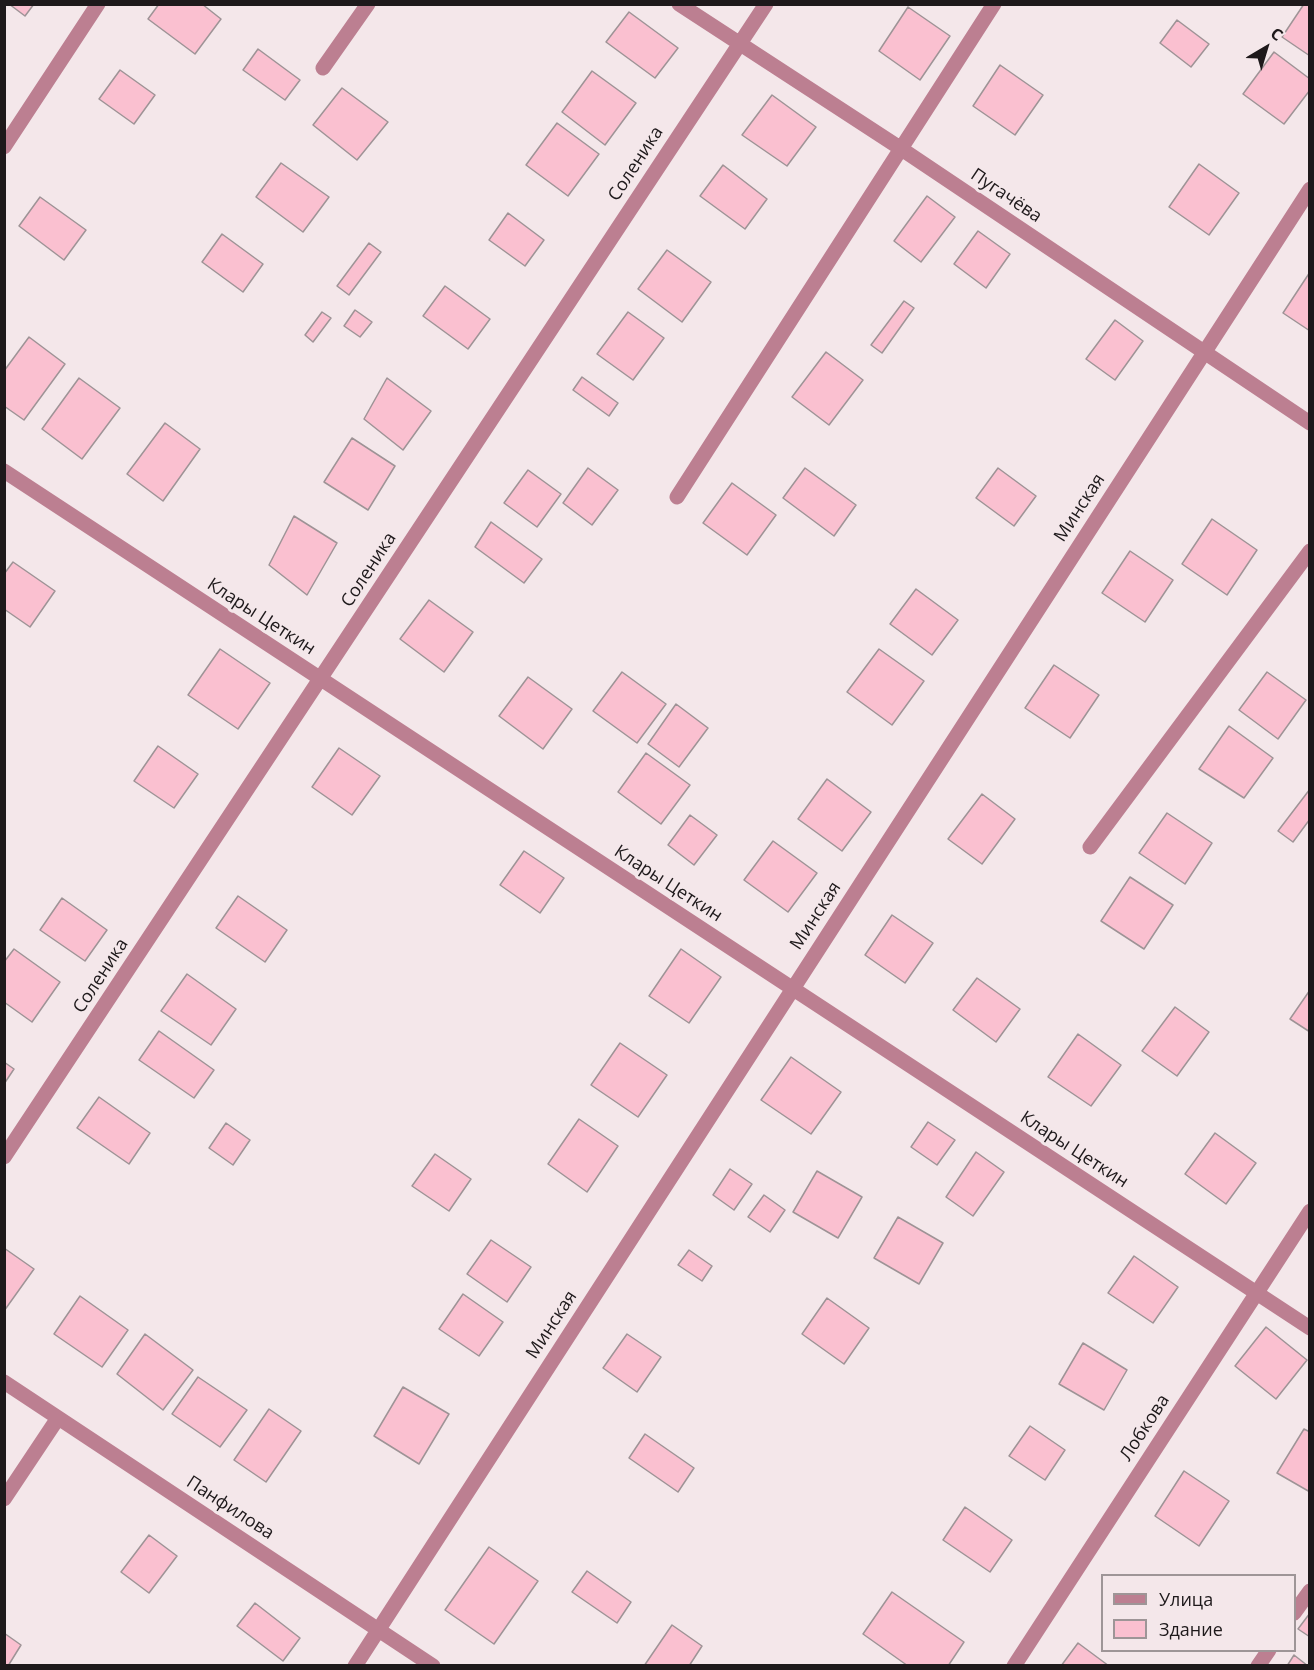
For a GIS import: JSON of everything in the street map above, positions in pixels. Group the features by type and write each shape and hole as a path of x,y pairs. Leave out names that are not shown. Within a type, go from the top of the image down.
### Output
{"street":[{"path":"4,147 98,4"},
{"path":"323,68 368,4"},
{"name":"Пугачёва","path":"679,4 900,148 1310,423"},
{"name":"Соленика","path":"4,1157 766,4"},
{"path":"677,497 993,4"},
{"name":"Минская","path":"355,1665 1310,189"},
{"name":"Клары Цеткин","path":"4,471 1310,1328"},
{"path":"1090,847 1310,551"},
{"name":"Лобкова","path":"1014,1665 1310,1211"},
{"name":"Панфилова","path":"4,1382 433,1665"},
{"path":"4,1500 58,1418"},
{"path":"1296,1610 1310,1591"},
{"path":"1258,1665 1268,1652"}],"building":[{"path":"9,4 34,4 25,16"},
{"path":"159,4 202,4 221,19 195,54 148,19"},
{"path":"1304,4 1310,4 1310,56 1282,37"},
{"path":"908,7 950,36 920,80 879,51"},
{"path":"629,12 678,48 655,78 606,42"},
{"path":"1177,20 1209,44 1191,67 1160,43"},
{"path":"258,49 300,80 285,100 243,70"},
{"path":"1274,52 1310,79 1310,90 1284,124 1243,94"},
{"path":"1000,65 1043,95 1015,135 973,106"},
{"path":"120,70 155,95 134,124 99,99"},
{"path":"592,71 636,103 605,145 562,112"},
{"path":"342,88 388,122 357,160 313,125"},
{"path":"772,95 816,127 787,166 742,135"},
{"path":"557,123 599,154 568,196 526,165"},
{"path":"281,163 329,197 303,232 256,197"},
{"path":"1199,164 1239,193 1209,235 1169,207"},
{"path":"723,165 767,199 745,229 700,196"},
{"path":"927,196 955,217 921,262 894,241"},
{"path":"40,197 86,230 64,260 19,226"},
{"path":"508,213 544,240 525,266 489,240"},
{"path":"978,231 1010,254 986,288 954,264"},
{"path":"222,234 263,264 243,292 202,262"},
{"path":"369,243 381,252 349,295 337,286"},
{"path":"667,250 711,282 682,322 638,289"},
{"path":"1310,272 1310,331 1283,313"},
{"path":"445,286 490,319 468,349 423,316"},
{"path":"904,301 914,308 882,353 871,345"},
{"path":"355,310 372,322 360,337 344,326"},
{"path":"322,312 331,318 313,342 305,335"},
{"path":"628,312 664,338 633,380 597,354"},
{"path":"1115,320 1143,341 1115,380 1086,359"},
{"path":"29,337 65,364 24,420 4,406 4,371"},
{"path":"826,352 863,380 829,425 792,397"},
{"path":"582,377 618,403 609,416 573,390"},
{"path":"79,378 120,408 82,459 42,429"},
{"path":"387,378 431,411 403,450 364,419"},
{"path":"165,423 200,449 163,501 127,474"},
{"path":"352,438 395,466 368,510 324,482"},
{"path":"588,468 618,490 592,525 563,503"},
{"path":"805,468 856,505 834,536 783,498"},
{"path":"998,468 1036,496 1014,526 976,498"},
{"path":"528,470 561,494 537,527 504,503"},
{"path":"732,483 776,515 747,555 703,523"},
{"path":"294,516 337,543 307,595 269,565"},
{"path":"1212,519 1257,550 1227,595 1182,564"},
{"path":"491,522 542,559 524,583 475,547"},
{"path":"1130,551 1173,580 1145,622 1102,593"},
{"path":"13,562 55,591 30,627 4,609 4,574"},
{"path":"916,589 958,620 932,655 890,624"},
{"path":"429,600 473,632 444,672 400,639"},
{"path":"220,649 270,683 238,729 188,695"},
{"path":"879,649 924,681 892,725 847,692"},
{"path":"1054,665 1099,695 1070,738 1025,708"},
{"path":"622,672 666,704 637,743 593,711"},
{"path":"1267,672 1306,700 1278,739 1239,710"},
{"path":"528,677 572,709 543,749 499,716"},
{"path":"676,704 708,728 679,767 648,744"},
{"path":"1229,726 1273,758 1244,798 1199,769"},
{"path":"158,746 198,774 174,808 134,781"},
{"path":"339,748 380,776 352,815 312,787"},
{"path":"646,753 690,785 661,824 618,792"},
{"path":"827,779 871,812 842,851 798,819"},
{"path":"1310,789 1310,819 1293,842 1278,831"},
{"path":"982,794 1015,819 982,864 948,839"},
{"path":"1167,813 1212,843 1185,884 1139,853"},
{"path":"690,815 717,835 694,865 668,845"},
{"path":"773,841 817,873 788,912 744,880"},
{"path":"524,851 564,878 540,913 500,885"},
{"path":"1130,877 1173,905 1144,949 1101,921"},
{"path":"238,896 287,930 265,962 216,928"},
{"path":"62,898 107,930 85,961 40,930"},
{"path":"892,915 933,943 905,983 865,955"},
{"path":"14,949 60,982 32,1022 4,1002 4,962"},
{"path":"681,949 721,977 689,1023 649,996"},
{"path":"187,974 236,1009 211,1045 161,1011"},
{"path":"977,978 1020,1009 996,1042 953,1010"},
{"path":"1310,990 1310,1032 1290,1019"},
{"path":"1175,1007 1209,1032 1177,1076 1142,1051"},
{"path":"159,1031 214,1070 194,1098 139,1060"},
{"path":"1078,1034 1121,1065 1091,1106 1048,1077"},
{"path":"620,1043 667,1075 638,1117 591,1085"},
{"path":"791,1057 841,1092 811,1134 761,1100"},
{"path":"4,1062 14,1069 4,1084"},
{"path":"99,1097 150,1133 129,1164 77,1128"},
{"path":"579,1119 618,1146 587,1192 548,1164"},
{"path":"928,1122 955,1140 937,1165 911,1147"},
{"path":"226,1123 250,1140 233,1165 209,1148"},
{"path":"1215,1133 1256,1163 1226,1204 1185,1174"},
{"path":"976,1152 1004,1172 973,1216 946,1197"},
{"path":"435,1154 471,1179 449,1211 412,1186"},
{"path":"730,1169 752,1184 734,1210 713,1195"},
{"path":"817,1171 862,1197 838,1238 793,1212"},
{"path":"764,1195 785,1210 770,1232 748,1217"},
{"path":"898,1217 943,1243 919,1284 874,1258"},
{"path":"491,1240 531,1267 507,1302 467,1274"},
{"path":"4,1248 34,1269 4,1311"},
{"path":"689,1250 712,1266 702,1281 678,1265"},
{"path":"1134,1256 1178,1287 1153,1323 1108,1293"},
{"path":"463,1294 503,1322 479,1356 439,1329"},
{"path":"80,1296 128,1330 102,1367 54,1334"},
{"path":"827,1298 869,1328 844,1364 802,1334"},
{"path":"1266,1327 1307,1360 1276,1399 1235,1366"},
{"path":"145,1334 193,1370 163,1410 117,1374"},
{"path":"627,1334 661,1357 637,1392 603,1368"},
{"path":"1083,1343 1127,1370 1104,1410 1059,1384"},
{"path":"198,1377 247,1410 220,1447 172,1414"},
{"path":"403,1387 449,1414 419,1464 374,1436"},
{"path":"269,1409 301,1431 266,1482 234,1460"},
{"path":"1030,1426 1065,1450 1045,1480 1009,1456"},
{"path":"1304,1429 1310,1432 1310,1492 1277,1473"},
{"path":"645,1434 694,1468 678,1492 629,1458"},
{"path":"1184,1471 1229,1501 1199,1546 1155,1516"},
{"path":"965,1507 1012,1540 990,1572 943,1540"},
{"path":"149,1535 177,1556 149,1593 121,1572"},
{"path":"489,1547 538,1581 494,1644 445,1610"},
{"path":"587,1571 631,1602 617,1623 572,1592"},
{"path":"892,1592 964,1642 948,1666 908,1666 863,1634"},
{"path":"255,1603 300,1638 283,1661 237,1626"},
{"path":"1310,1613 1310,1637 1298,1629"},
{"path":"672,1625 702,1646 689,1666 644,1666"},
{"path":"4,1633 21,1645 8,1666 4,1666"},
{"path":"1078,1643 1109,1666 1061,1666"},
{"path":"1294,1655 1308,1666 1287,1666"}]}
